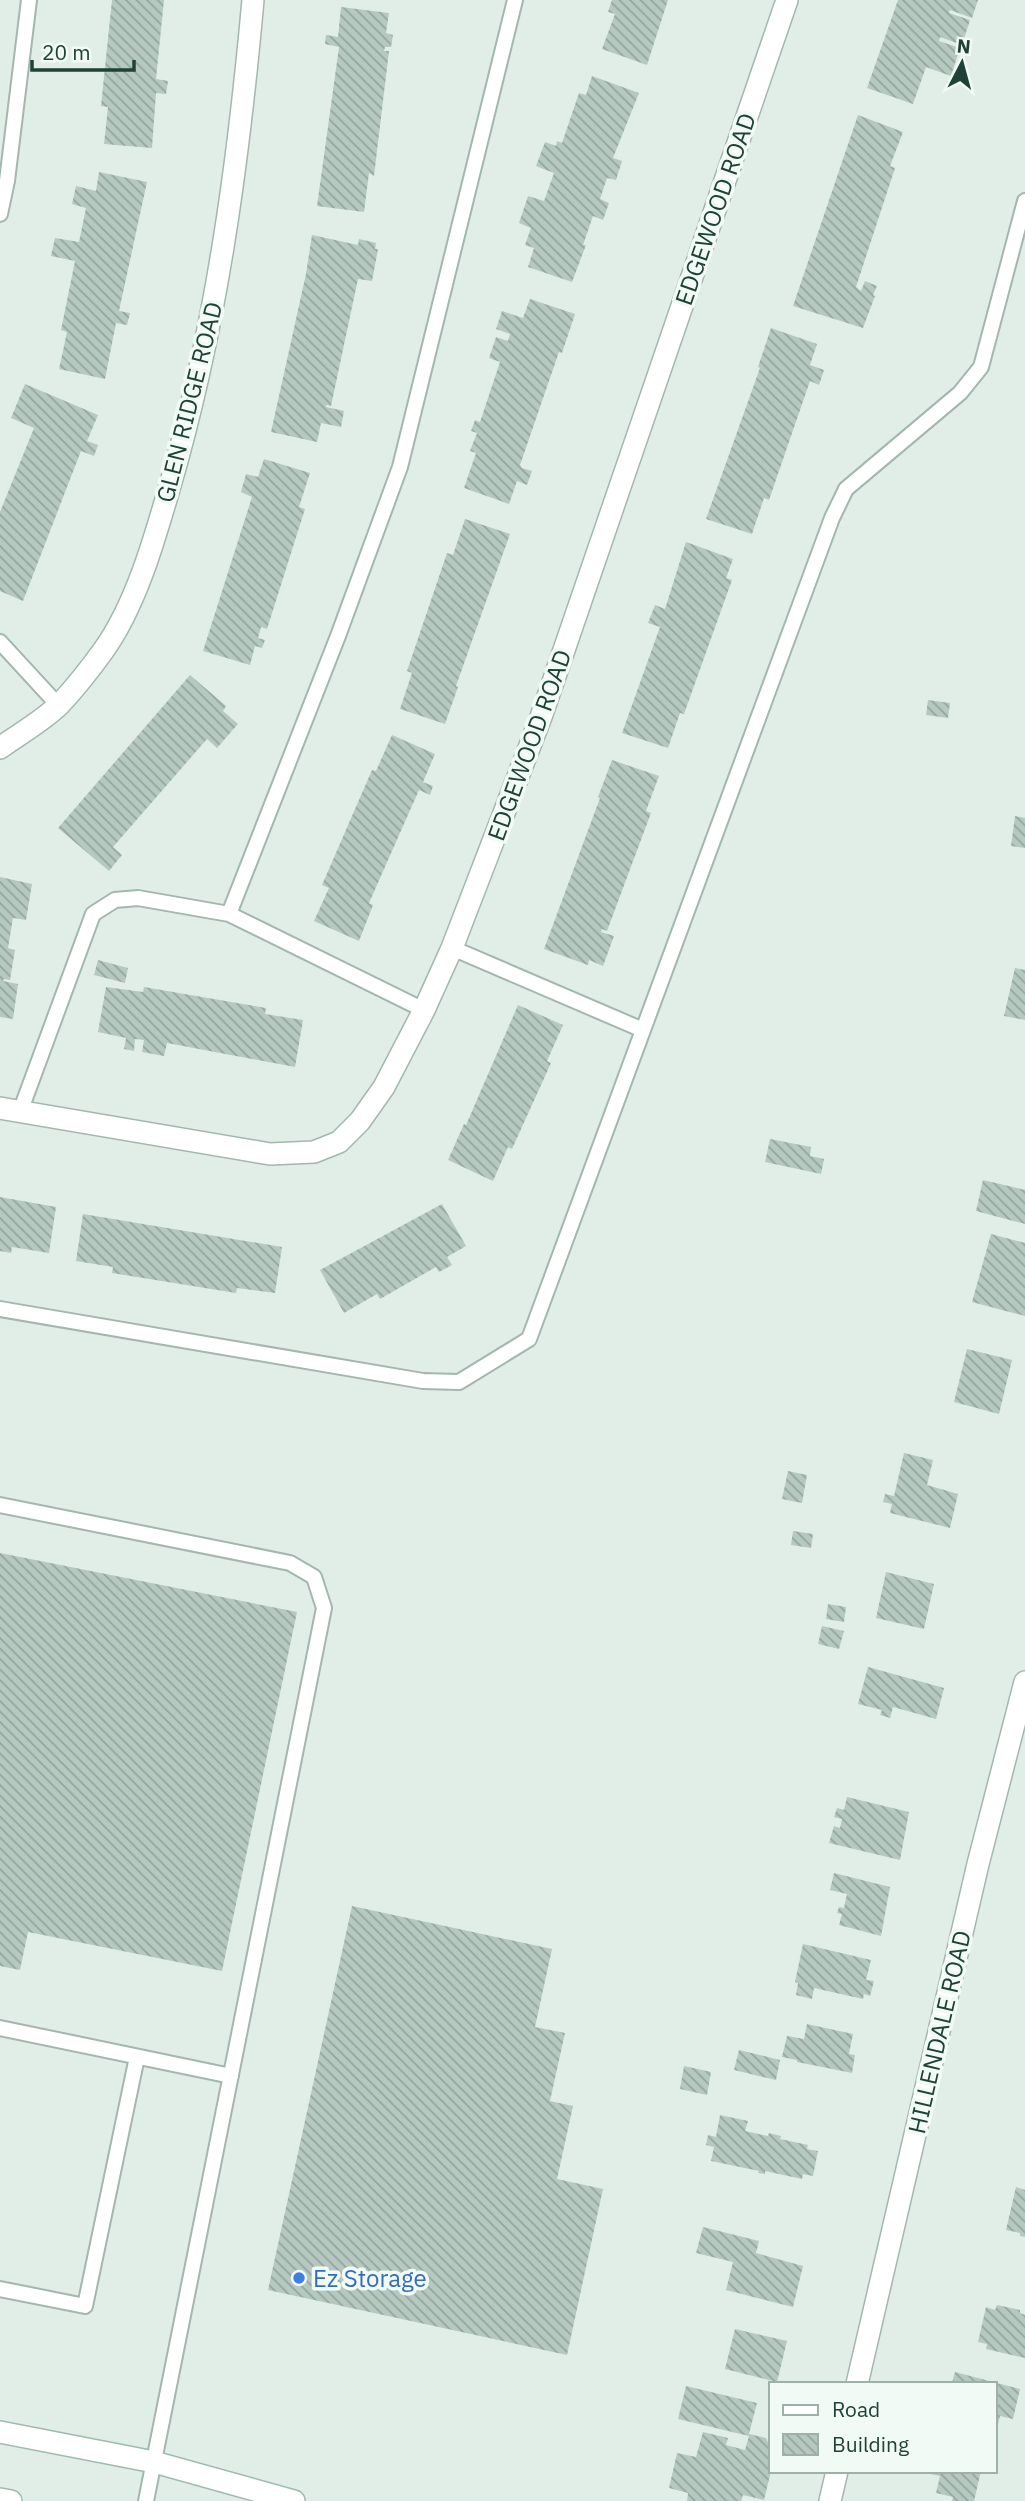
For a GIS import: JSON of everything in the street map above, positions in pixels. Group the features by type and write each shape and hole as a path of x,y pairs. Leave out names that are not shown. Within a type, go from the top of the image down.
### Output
{"street":[{"name":"GLEN RIDGE ROAD","path":"0,748 58,705 104,649 131,599 155,536 186,432 211,321 242,126 253,0"},
{"name":"EDGEWOOD ROAD","path":"10,1110 270,1154 314,1152 339,1142 360,1121 384,1087 452,948 541,717 787,0"},
{"name":"HILLENDALE ROAD","path":"858,2382 978,1864 1023,1694"},
{"path":"0,2432 154,2462 294,2501"},
{"path":"830,2501 837,2473"},
{"path":"0,2499 11,2501"}],"lane":[{"path":"0,214 29,0"},
{"path":"229,914 338,636 400,467 515,0"},
{"path":"0,1309 423,1381 458,1382 528,1339 832,518 846,489 960,393 981,367 1025,201"},
{"path":"0,642 58,705"},
{"path":"10,1110 93,914 116,900 138,898 229,914 424,1010"},
{"path":"452,948 643,1030"},
{"path":"0,1505 289,1563 314,1577 324,1608 146,2501"},
{"path":"0,2028 231,2076"},
{"path":"0,2289 85,2306 137,2057"}],"building":[{"path":"112,0 164,0 156,79 168,81 166,94 156,93 152,148 104,144 108,107 101,106"},
{"path":"612,0 668,0 647,65 602,49 615,14 608,12"},
{"path":"898,0 978,0 972,18 950,10 949,13 970,20 962,45 940,37 939,41 960,48 951,76 926,67 913,104 867,88"},
{"path":"341,7 389,13 386,33 393,35 391,47 385,47 384,51 389,51 374,176 369,173 364,212 317,206 339,47 325,44 326,35 338,37"},
{"path":"592,76 639,93 613,158 622,161 616,180 607,178 600,199 609,203 603,220 593,216 583,245 586,245 572,282 528,267 534,248 525,245 531,228 519,223 528,196 544,201 554,173 536,166 545,142 556,146 557,141 562,143 579,93 586,95"},
{"path":"858,115 903,132 890,166 895,168 856,287 861,291 865,281 877,286 863,328 793,306"},
{"path":"99,172 147,182 119,311 130,313 127,325 116,323 105,379 59,369 67,332 61,330 75,261 51,256 55,238 79,242 86,208 72,204 76,186 96,191"},
{"path":"312,235 358,245 359,239 376,243 375,249 378,249 372,281 358,279 331,406 326,405 344,411 341,427 321,423 317,442 271,432"},
{"path":"530,299 575,314 520,465 532,471 527,485 517,481 509,504 464,488 476,453 470,451 477,433 471,431 475,420 480,422 500,362 489,358 496,337 508,341 510,334 496,329 502,311 523,318"},
{"path":"771,328 817,344 810,365 824,370 819,385 810,381 769,500 764,498 752,534 706,519 760,368 758,367"},
{"path":"25,384 98,415 87,441 98,445 94,456 81,451 23,601 0,591 0,512 34,428 11,418"},
{"path":"264,459 310,473 299,507 305,509 267,629 261,627 258,638 265,640 262,648 255,646 250,665 203,651 252,497 241,492 246,474 258,477"},
{"path":"465,519 510,534 445,724 400,709 412,673 407,671 447,553 453,555"},
{"path":"686,542 733,559 726,578 732,580 684,714 680,713 668,748 622,733 660,627 648,623 655,605 665,609"},
{"path":"190,675 226,706 223,711 238,724 217,748 207,739 113,847 122,855 109,871 58,828"},
{"path":"928,700 950,703 948,718 926,715"},
{"path":"392,735 435,754 423,782 433,786 430,795 419,790 369,903 373,905 359,941 314,921 329,888 322,885 372,770 376,771"},
{"path":"612,760 659,776 646,811 651,813 607,931 602,929 601,932 614,936 603,966 589,960 588,965 544,949"},
{"path":"1015,816 1025,818 1025,848 1011,846"},
{"path":"0,877 32,884 26,920 13,918 8,948 15,950 10,980 3,981 18,984 13,1019 0,1017"},
{"path":"98,960 128,968 125,983 94,975"},
{"path":"1015,968 1025,970 1025,1020 1004,1016"},
{"path":"106,987 143,992 144,987 266,1008 265,1014 303,1020 295,1067 167,1043 164,1056 142,1052 144,1040 135,1039 134,1051 124,1049 126,1038 98,1032"},
{"path":"518,1005 563,1025 547,1061 551,1063 512,1149 508,1147 493,1181 448,1160"},
{"path":"770,1139 811,1147 810,1156 824,1159 821,1174 765,1162"},
{"path":"983,1180 1025,1190 1025,1224 976,1211"},
{"path":"0,1197 56,1207 49,1253 12,1247 11,1253 0,1251"},
{"path":"442,1204 466,1246 447,1257 452,1265 439,1272 436,1267 380,1299 377,1294 344,1313 320,1270"},
{"path":"83,1214 282,1247 275,1293 237,1288 236,1293 112,1273 113,1267 76,1261"},
{"path":"991,1234 1025,1243 1025,1316 972,1302"},
{"path":"967,1349 1012,1360 999,1414 954,1402"},
{"path":"904,1453 933,1460 927,1485 958,1494 950,1528 890,1513 892,1504 883,1502 885,1494 894,1496"},
{"path":"788,1471 807,1475 802,1503 782,1499"},
{"path":"793,1531 813,1534 811,1548 791,1545"},
{"path":"0,1553 297,1612 222,1971 28,1932 20,1970 0,1966"},
{"path":"886,1572 934,1584 924,1629 876,1618"},
{"path":"828,1604 846,1607 844,1622 826,1619"},
{"path":"822,1626 844,1631 839,1649 818,1644"},
{"path":"868,1667 944,1688 936,1719 893,1707 890,1718 880,1715 882,1710 858,1704"},
{"path":"847,1797 909,1812 900,1860 829,1843 834,1826 840,1828 842,1819 834,1817 837,1808 844,1810"},
{"path":"834,1873 890,1887 881,1936 839,1925 842,1914 837,1913 839,1907 844,1908 847,1894 830,1890"},
{"path":"352,1906 552,1949 535,2027 565,2033 550,2101 573,2106 557,2179 603,2189 567,2355 268,2290"},
{"path":"803,1944 871,1960 866,1980 874,1981 870,1996 864,1994 863,1999 814,1988 812,1999 796,1995 798,1983 795,1982"},
{"path":"807,2024 853,2034 849,2054 855,2055 852,2073 782,2057 787,2036 804,2039"},
{"path":"739,2050 780,2060 776,2080 734,2070"},
{"path":"684,2066 711,2072 707,2095 680,2089"},
{"path":"720,2115 748,2121 745,2131 781,2136 780,2139 808,2145 807,2149 818,2151 813,2176 803,2174 802,2179 765,2171 765,2174 758,2173 759,2171 711,2161 714,2147 706,2145 708,2135 716,2137"},
{"path":"1016,2187 1025,2190 1025,2237 1006,2230"},
{"path":"703,2227 759,2241 756,2253 803,2266 793,2307 726,2290 733,2262 696,2253"},
{"path":"997,2305 1020,2310 1020,2313 1025,2315 1025,2358 986,2349 987,2344 978,2342 986,2307 995,2310"},
{"path":"735,2329 787,2341 777,2382 725,2369"},
{"path":"955,2372 993,2382 952,2382"},
{"path":"997,2383 1020,2389 1013,2419 1000,2416 997,2428"},
{"path":"686,2386 757,2403 749,2434 766,2438 769,2444 771,2473 764,2500 743,2495 741,2501 687,2501 688,2493 669,2488 677,2453 696,2457 703,2432 728,2438 726,2445 745,2450 749,2436 678,2419"},
{"path":"981,2473 974,2501 952,2501 953,2497 936,2493 940,2476 931,2474"}],"place":[{"name":"Ez Storage","path":"299,2278"}]}
